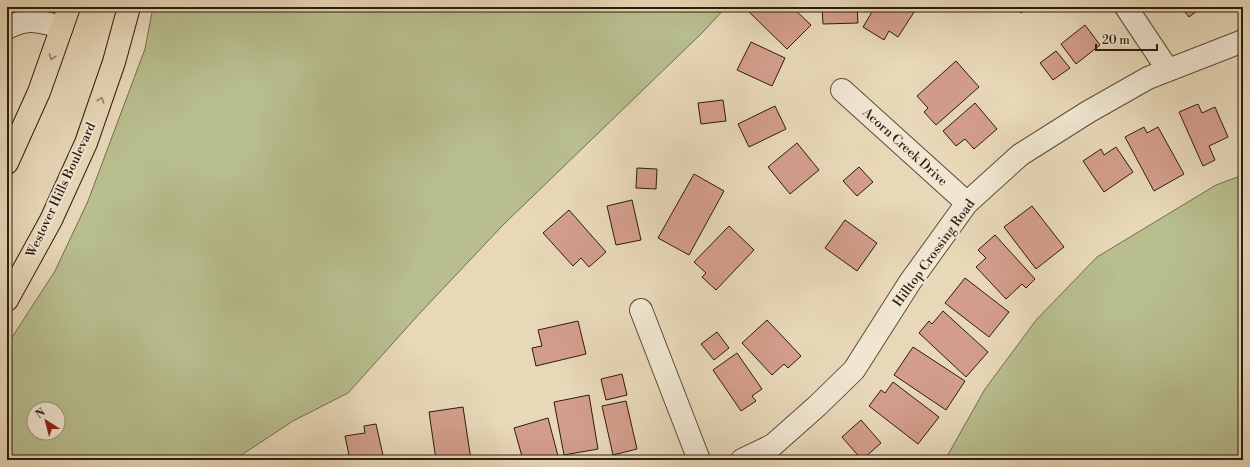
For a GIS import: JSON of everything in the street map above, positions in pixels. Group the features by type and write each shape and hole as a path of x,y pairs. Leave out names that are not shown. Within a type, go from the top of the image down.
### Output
{"main road":[{"name":"Westover Hills Boulevard","path":"7,300 50,220 86,143 114,62 129,7"},
{"path":"7,163 39,92 66,17"}],"street":[{"path":"1126,7 1168,70"},
{"path":"7,28 20,22 66,17"},
{"name":"Hilltop Crossing Road","path":"742,460 773,445 817,406 854,370 910,282 967,203 1020,155 1088,112 1148,78 1243,41"},
{"name":"Acorn Creek Drive","path":"842,90 967,203"},
{"path":"641,310 699,460"}],"green space":[{"path":"153,7 726,7 703,32 503,225 420,313 348,393 293,421 240,456 238,460 7,460 7,345 55,271 88,201 145,49"},
{"path":"1243,175 1243,460 945,460 985,389 1037,319 1097,257 1216,185"}],"building":[{"path":"744,7 792,7 811,25 787,49"},
{"path":"822,7 857,7 858,23 823,24"},
{"path":"875,7 913,7 916,9 898,37 889,31 884,40 863,27"},
{"path":"1016,7 1028,7 1021,13"},
{"path":"1181,7 1202,7 1189,17"},
{"path":"1085,25 1100,45 1076,64 1061,44"},
{"path":"751,42 785,58 772,86 737,70"},
{"path":"1056,51 1070,68 1053,80 1040,63"},
{"path":"956,61 979,87 936,125 924,112 928,108 917,96"},
{"path":"723,100 726,121 701,124 698,103"},
{"path":"975,103 997,129 974,149 965,139 956,146 943,131"},
{"path":"1198,104 1202,113 1215,107 1228,137 1209,146 1215,160 1203,166 1179,112"},
{"path":"775,106 786,129 749,147 738,124"},
{"path":"1144,127 1147,133 1158,127 1184,174 1154,191 1125,137"},
{"path":"797,143 819,170 790,194 768,167"},
{"path":"1116,147 1133,172 1104,192 1083,161 1101,149 1104,155"},
{"path":"859,167 873,182 857,196 843,181"},
{"path":"637,168 657,169 656,189 636,188"},
{"path":"694,174 724,191 689,255 658,238"},
{"path":"632,200 641,240 616,245 607,206"},
{"path":"1032,206 1064,247 1036,269 1004,227"},
{"path":"569,210 606,252 589,267 581,258 573,266 543,233"},
{"path":"845,220 877,243 857,271 825,248"},
{"path":"729,226 754,250 716,290 702,277 706,273 694,262"},
{"path":"995,235 1035,279 1026,288 1022,284 1006,299 976,267 986,258 978,250"},
{"path":"965,278 1009,312 989,337 945,303"},
{"path":"943,311 988,352 966,377 919,333 929,321 932,324"},
{"path":"767,320 801,356 788,368 784,364 772,375 742,343"},
{"path":"578,321 586,354 536,366 532,348 542,346 538,330"},
{"path":"717,332 729,348 714,360 701,344"},
{"path":"913,347 965,381 946,410 894,375"},
{"path":"737,353 762,389 752,396 756,401 741,411 713,370"},
{"path":"622,374 627,395 606,400 601,379"},
{"path":"893,382 939,417 918,444 869,406 881,390 885,393"},
{"path":"589,395 598,449 564,455 554,402"},
{"path":"626,401 637,449 613,455 602,406"},
{"path":"463,407 471,460 436,460 429,412"},
{"path":"548,418 558,456 543,460 523,460 514,428"},
{"path":"861,420 881,443 862,460 842,437"},
{"path":"376,424 384,460 350,460 345,436 365,433 364,426"}]}
